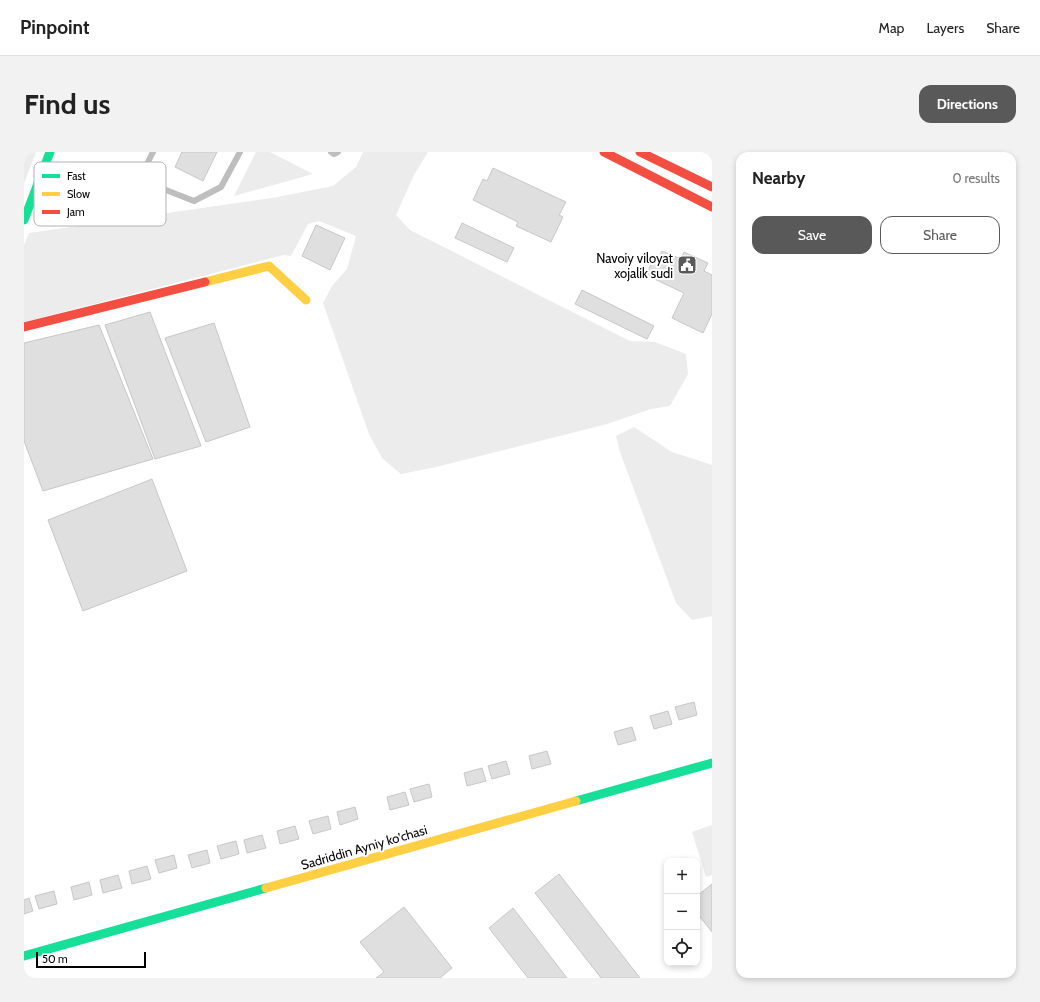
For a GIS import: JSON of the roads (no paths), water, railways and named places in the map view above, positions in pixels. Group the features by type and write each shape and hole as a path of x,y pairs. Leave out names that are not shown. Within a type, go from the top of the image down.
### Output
{"main road":[{"path":"46,162 50,152"},
{"path":"604,152 712,206"},
{"path":"640,152 712,187"},
{"path":"24,220 34,194"},
{"path":"24,327 269,266 306,300"},
{"name":"Sadriddin Ayniy ko'chasi","path":"24,956 712,763"}],"lane":[{"path":"148,162 153,152"},
{"path":"166,190 194,201 221,187 240,152"},
{"path":"331,152 334,154 338,152"}],"place":[{"name":"Navoiy viloyat xojalik sudi","path":"687,265"}]}
